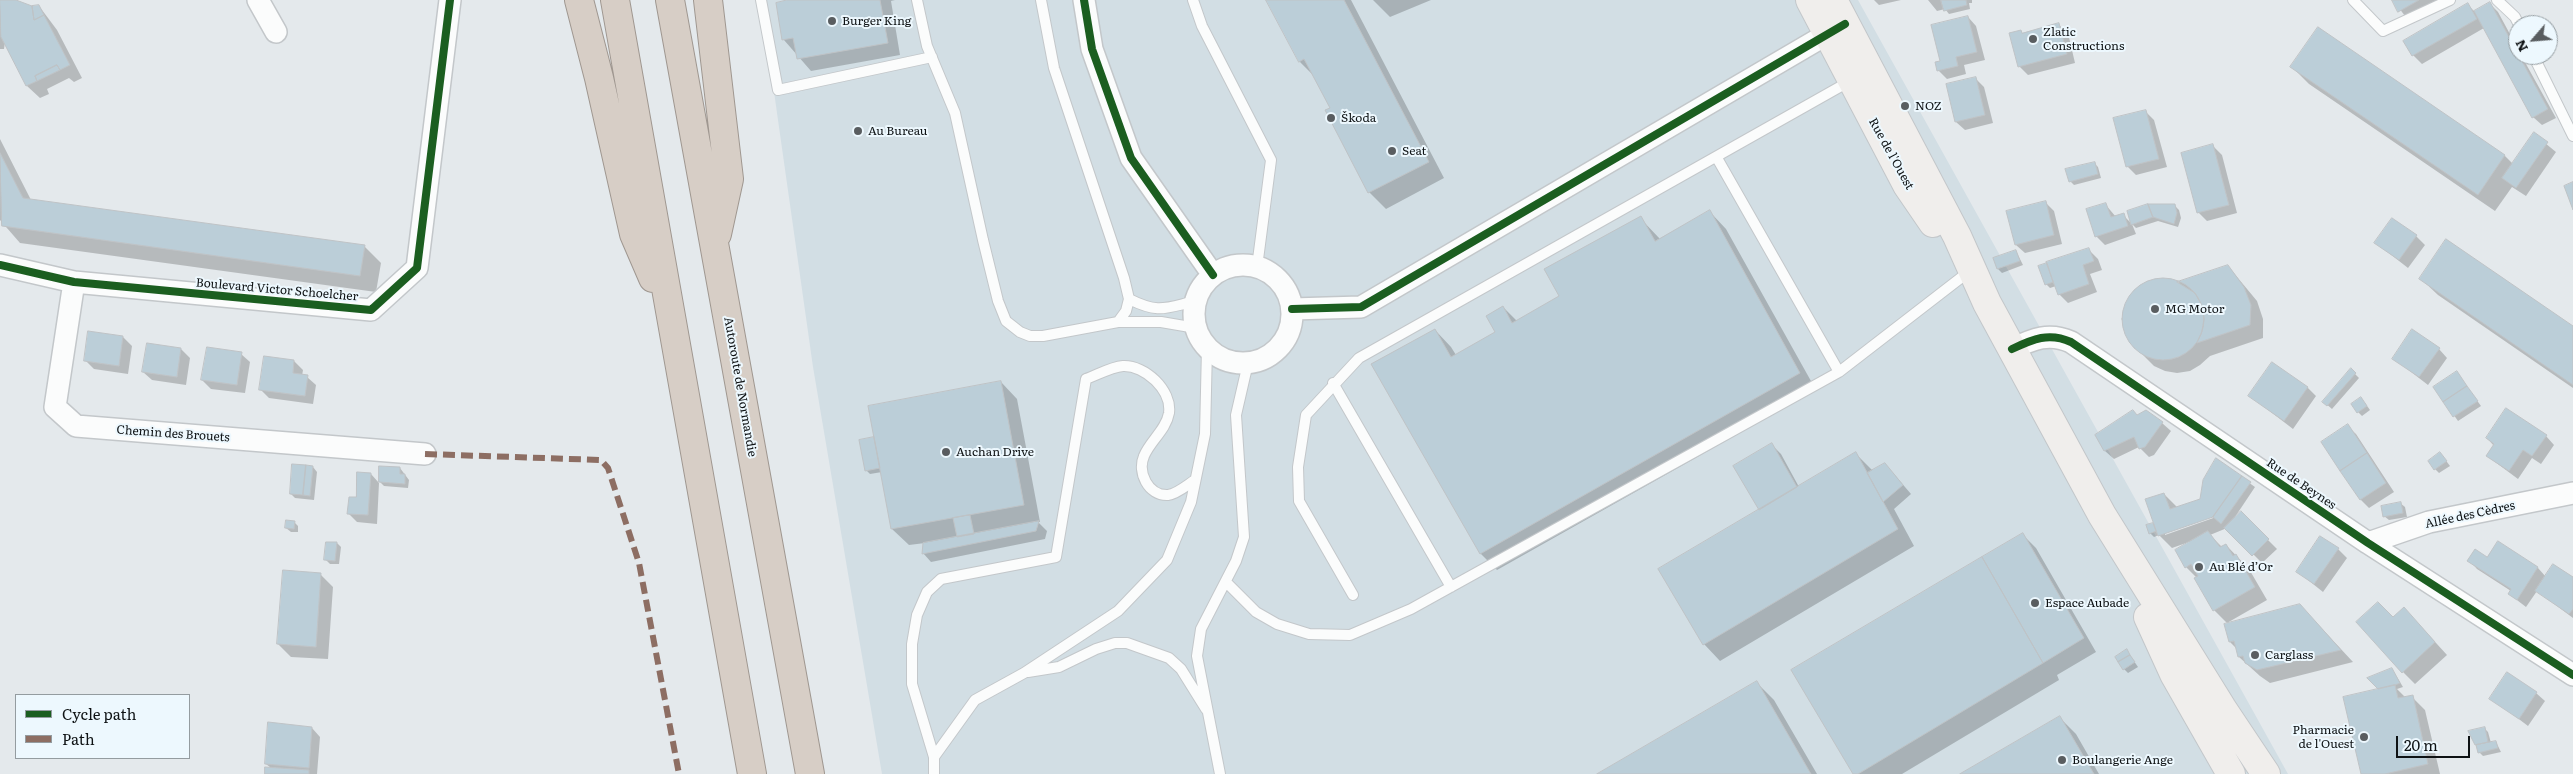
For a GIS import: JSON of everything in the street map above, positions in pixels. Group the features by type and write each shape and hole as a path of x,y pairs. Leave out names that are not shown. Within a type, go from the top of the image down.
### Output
{"highway":[{"path":"579,0 599,78 634,234 671,316"},
{"path":"615,0 752,774"},
{"name":"Autoroute de Normandie","path":"670,0 810,774"},
{"path":"708,0 729,179 714,248"}],"main road":[{"name":"Rue de l'Ouest","path":"1810,0 1836,29 1864,82 1907,185 1969,271 2102,515"},
{"name":"Rue de l'Ouest","path":"1833,0 1836,29"},
{"path":"2102,515 2174,674 2231,774"},
{"path":"2102,515 2266,774"}],"street":[{"path":"258,0 276,32"},
{"name":"Boulevard Victor Schoelcher","path":"0,265 74,282 371,310 417,268 450,0"},
{"path":"1084,0 1092,49 1131,158 1214,275"},
{"path":"1292,309 1361,307 1836,29"},
{"path":"1242,265 1257,267 1274,276 1286,291 1292,309 1291,324 1286,338 1276,351 1263,359 1248,363 1233,362 1219,357 1207,348 1196,328 1194,314 1196,301 1202,286 1214,275 1227,268 1242,265"},
{"name":"Chemin des Brouets","path":"74,282 55,407 76,426 425,454"},
{"name":"Rue de Beynes","path":"2012,349 2039,337 2052,336 2071,342 2368,543 2573,675"},
{"name":"Allée des Cèdres","path":"2368,543 2429,522 2573,493"}],"lane":[{"path":"762,0 778,90 932,57"},
{"path":"917,0 932,57 955,113 998,302 1006,321 1020,332 1030,336 1044,336 1118,322 1161,322 1196,328"},
{"path":"1041,0 1054,68 1124,278 1129,299 1126,310 1118,322"},
{"path":"1193,0 1202,26 1271,160 1257,267"},
{"path":"2353,0 2383,31 2450,0"},
{"path":"2497,0 2513,15"},
{"path":"2539,65 2573,136"},
{"path":"1353,595 1300,501 1298,467 1306,415 1334,383 1359,358 1717,158 1864,82"},
{"path":"1717,158 1839,372"},
{"path":"1226,582 1256,612 1277,624 1308,634 1350,635 1411,610 1839,372 1969,271"},
{"path":"1129,299 1150,309 1196,301"},
{"path":"934,757 976,700 1024,673 1118,611 1167,560 1191,502 1205,434 1207,348"},
{"path":"1220,774 1210,714 1197,656 1201,629 1236,561 1244,536 1236,415 1248,363"},
{"path":"934,774 934,757 912,684 912,644 917,614 927,592 941,579 1056,557 1086,379 1123,366 1149,374 1166,394 1169,412 1161,431 1144,456 1141,468 1143,478 1149,487 1159,493 1168,495 1195,480"},
{"path":"1334,383 1451,587"},
{"path":"1024,673 1059,668 1096,649 1115,643 1128,643 1169,658 1181,669 1210,714"},
{"path":"2174,674 2218,774"}],"shaded area":[{"path":"761,0 1858,0 2288,774 882,774 813,367"}],"building":[{"path":"0,0 16,0 32,6 34,20 44,15 70,65 60,70 57,65 35,76 37,81 26,86 1,37"},
{"name":"Burger King","path":"787,0 880,0 888,43 797,59 793,38 782,40 776,3"},
{"path":"1266,0 1344,0 1429,162 1368,193 1325,110 1330,108 1304,59 1299,62"},
{"path":"1941,0 1966,0 1967,5 1944,11"},
{"path":"2392,0 2419,0 2398,12"},
{"path":"2490,2 2508,35 2508,65 2524,65 2548,109 2532,118 2474,11"},
{"path":"2468,3 2477,19 2412,56 2403,41"},
{"path":"39,5 44,15 34,20 32,6"},
{"path":"1968,16 1977,52 1956,57 1958,66 1937,71 1935,62 1940,61 1931,25"},
{"path":"2059,23 2067,54 2018,67 2009,33 2021,30 2022,33"},
{"path":"2318,27 2505,155 2478,195 2290,67"},
{"path":"57,65 60,70 37,81 35,76"},
{"path":"1976,77 1985,115 1955,122 1946,84"},
{"path":"2146,110 2159,159 2126,167 2113,118"},
{"path":"2534,132 2548,142 2516,188 2502,178"},
{"path":"2213,144 2229,205 2197,213 2181,153"},
{"path":"0,153 23,198 365,245 360,276 2,226"},
{"path":"2095,162 2098,174 2069,182 2065,169"},
{"path":"2573,182 2573,210 2564,186"},
{"path":"2046,201 2054,235 2015,245 2006,211"},
{"path":"2106,203 2111,217 2124,213 2128,226 2095,237 2086,209"},
{"path":"2148,204 2153,217 2131,225 2127,211"},
{"path":"2148,204 2175,204 2177,213 2174,224 2153,217"},
{"path":"1710,210 1800,373 1480,554 1371,364 1435,329 1451,357 1495,332 1486,316 1503,306 1512,323 1559,296 1544,269 1641,216 1655,241"},
{"path":"2392,218 2417,235 2399,260 2374,243"},
{"path":"2446,239 2573,326 2573,385 2419,279"},
{"path":"2089,248 2094,261 2083,265 2089,284 2058,295 2046,262"},
{"path":"2016,250 2020,261 1997,269 1993,258"},
{"path":"2047,263 2053,282 2045,285 2038,266"},
{"path":"2228,265 2244,287 2251,305 2250,325 2197,343 2204,319 2202,306 2195,293 2177,282"},
{"path":"2163,278 2179,281 2192,290 2201,303 2204,319 2201,335 2192,348 2179,357 2163,360 2147,357 2134,348 2125,335 2122,319 2125,303 2134,290 2147,281"},
{"path":"2412,329 2440,348 2419,377 2392,359"},
{"path":"88,331 123,336 119,366 84,361"},
{"path":"147,343 181,348 177,377 142,372"},
{"path":"207,347 242,352 237,385 201,380"},
{"path":"264,356 294,360 293,373 308,375 305,396 259,390"},
{"path":"2272,362 2308,387 2284,421 2248,396"},
{"path":"2351,368 2356,373 2327,406 2322,402"},
{"path":"2457,371 2467,386 2443,402 2433,387"},
{"name":"Auchan Drive","path":"1001,381 1024,505 891,529 868,406"},
{"path":"2467,386 2478,401 2453,417 2443,402"},
{"path":"2361,397 2367,406 2357,413 2351,404"},
{"path":"2506,408 2547,435 2532,456 2523,450 2509,471 2486,456 2494,444 2486,438"},
{"path":"2133,410 2137,415 2146,410 2163,422 2145,447 2139,449 2134,437 2104,451 2095,435"},
{"path":"2348,424 2367,453 2340,471 2321,442"},
{"path":"874,437 880,468 865,471 859,440"},
{"path":"1772,443 1797,487 1759,510 1733,466"},
{"path":"1856,452 1898,529 1703,645 1658,569"},
{"path":"2440,452 2447,461 2434,470 2428,461"},
{"path":"2367,453 2386,483 2360,500 2340,471"},
{"path":"2216,458 2242,476 2213,517 2158,536 2145,499 2164,493 2170,509 2200,499 2203,480"},
{"path":"1885,463 1903,485 1883,502 1867,473"},
{"path":"292,464 306,465 303,495 290,494"},
{"path":"306,465 313,466 310,496 303,495"},
{"path":"379,466 400,467 400,474 405,474 405,484 379,482"},
{"path":"357,472 371,473 368,515 347,514 349,497 356,497"},
{"path":"2242,476 2251,482 2221,524 2213,517"},
{"path":"2401,502 2403,513 2383,517 2381,506"},
{"path":"2241,511 2269,539 2252,556 2224,528"},
{"path":"970,515 974,534 957,537 953,518"},
{"path":"286,520 295,521 294,529 285,528"},
{"path":"1039,521 1036,531 922,554 923,543"},
{"path":"2153,523 2156,531 2149,534 2146,525"},
{"path":"2208,531 2220,547 2226,544 2233,556 2236,554 2255,587 2213,611 2194,578 2198,576 2191,564 2185,568 2175,550"},
{"path":"2023,533 2084,638 2043,663 1982,557"},
{"path":"2320,536 2339,548 2314,584 2296,572"},
{"path":"2498,541 2538,567 2517,600 2508,594 2511,589 2467,561 2475,549 2487,557"},
{"path":"326,542 337,542 335,561 324,560"},
{"path":"1982,557 2043,663 1858,774 1853,774 1791,670"},
{"path":"2553,564 2573,577 2573,609 2569,614 2535,591"},
{"path":"283,570 321,573 316,647 277,644"},
{"path":"2378,602 2393,617 2404,607 2435,642 2402,673 2356,622"},
{"path":"2300,604 2341,650 2257,670 2245,663 2243,656 2238,657 2234,641 2229,642 2224,624"},
{"path":"2127,649 2130,655 2118,662 2115,657"},
{"path":"2130,655 2135,662 2123,670 2118,662"},
{"path":"2392,668 2400,683 2378,689 2367,678"},
{"path":"2507,672 2537,692 2519,719 2489,699"},
{"path":"1757,681 1811,774 1597,774"},
{"path":"2395,685 2398,698 2413,695 2428,764 2385,774 2361,774 2343,697"},
{"path":"2060,716 2094,774 1960,774"},
{"path":"268,722 312,727 309,768 265,764"},
{"path":"2485,727 2488,742 2475,745 2468,731"},
{"path":"2496,741 2498,748 2478,753 2476,745"},
{"path":"265,767 309,770 309,774 265,774"}],"marked path":[{"path":"425,454 601,460 608,468 639,563 679,774"}],"cycle path":[{"path":"0,265 74,282 371,310 417,268 450,0"},
{"path":"1084,0 1092,49 1131,158 1213,275"},
{"path":"1292,309 1361,307 1845,24"},
{"path":"2012,349 2027,342 2048,337 2071,342 2368,543 2573,675"}],"place":[{"name":"Burger King","path":"832,21"},
{"name":"Zlatic Constructions","path":"2033,39"},
{"name":"NOZ","path":"1905,106"},
{"name":"Škoda","path":"1331,118"},
{"name":"Au Bureau","path":"858,131"},
{"name":"Seat","path":"1392,151"},
{"name":"MG Motor","path":"2155,309"},
{"name":"Auchan Drive","path":"946,452"},
{"name":"Au Blé d’Or","path":"2199,567"},
{"name":"Espace Aubade","path":"2035,603"},
{"name":"Carglass","path":"2255,655"},
{"name":"Pharmacie de l'Ouest","path":"2364,737"},
{"name":"Boulangerie Ange","path":"2062,760"}]}
